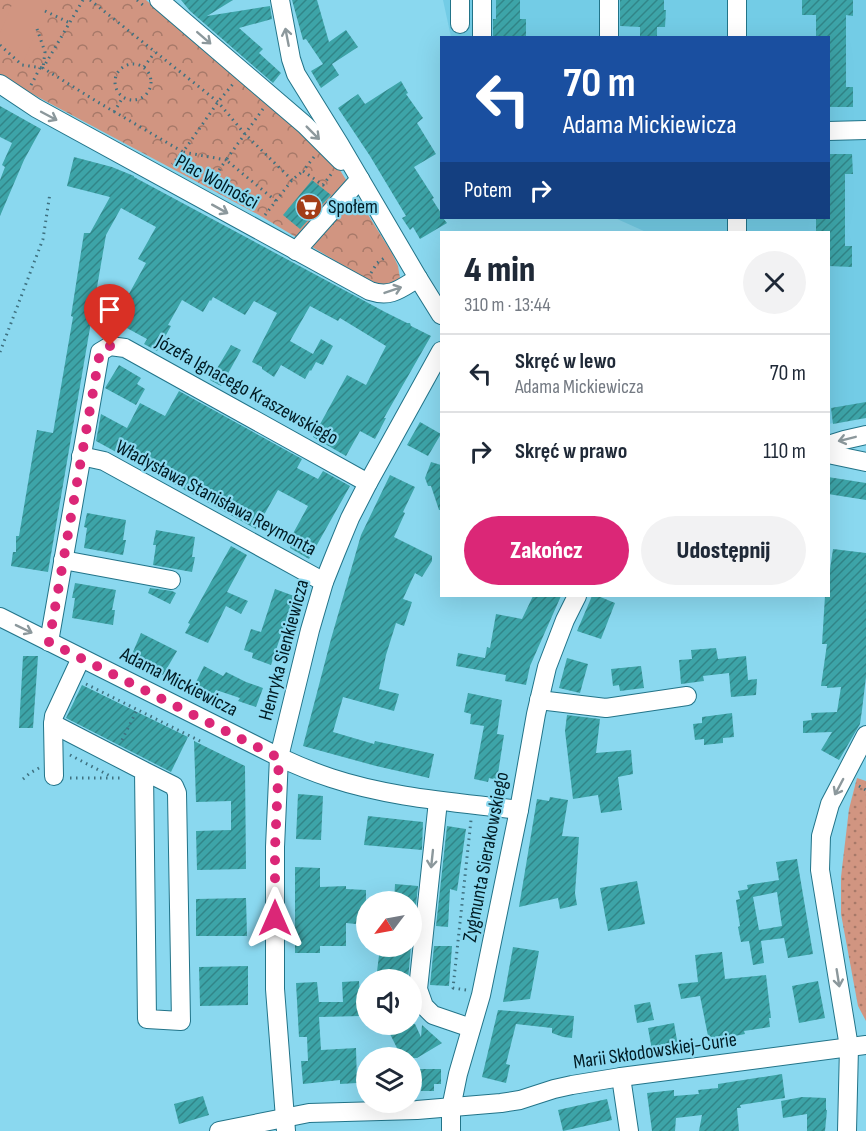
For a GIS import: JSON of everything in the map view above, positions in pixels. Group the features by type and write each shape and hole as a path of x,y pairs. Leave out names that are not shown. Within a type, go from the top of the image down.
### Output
{"street":[{"path":"159,0 266,101 305,125 360,179"},
{"path":"280,0 296,74 440,313"},
{"path":"460,0 460,24"},
{"path":"482,0 482,36"},
{"path":"609,0 609,36"},
{"path":"736,0 736,36"},
{"path":"266,101 288,87 296,74"},
{"name":"Plac Wolności","path":"0,84 36,108 370,291 380,294 391,293 418,279"},
{"path":"830,131 866,130"},
{"path":"296,251 360,179"},
{"name":"Józefa Ignacego Kraszewskiego","path":"81,456 100,352 110,346 125,348 368,483"},
{"name":"Henryka Sienkiewicza","path":"286,1124 275,989 275,848 279,758 324,582 350,518 440,353"},
{"path":"830,444 866,435"},
{"path":"830,454 866,462"},
{"path":"49,642 81,456"},
{"name":"Władysława Stanisława Reymonta","path":"81,456 104,461 324,582"},
{"path":"63,560 171,580"},
{"name":"Zygmunta Sierakowskiego","path":"450,1131 451,1108 458,1074 481,995 547,667 576,597"},
{"name":"Adama Mickiewicza","path":"0,617 279,758 333,779 438,801 519,810"},
{"path":"54,776 54,716 81,658"},
{"path":"540,700 606,708 687,696"},
{"path":"53,724 174,786 177,793 181,1021 147,1019 144,771"},
{"path":"847,1131 857,1046 820,870 821,836 830,804 866,735"},
{"path":"438,801 418,989 424,1006 433,1015 471,1028"},
{"name":"Marii Skłodowskiej-Curie","path":"219,1131 286,1124 309,1113 328,1111 417,1110 520,1100 563,1087 621,1077 857,1046"},
{"path":"621,1077 629,1131"}],"path":[{"path":"28,89 83,0"},
{"path":"90,0 218,102 244,133 292,180"},
{"path":"45,11 70,23"},
{"path":"37,29 45,52 42,68"},
{"path":"0,46 22,65 42,68 183,152 226,160 276,201"},
{"path":"144,67 155,52"},
{"path":"134,63 144,67 151,77 152,84 146,95 135,100 123,97 116,87 118,71 134,63"},
{"path":"169,168 234,83"},
{"path":"114,112 123,97"},
{"path":"207,189 266,101"},
{"path":"262,219 315,155"},
{"path":"303,171 323,185 332,172"},
{"path":"0,352 43,239 50,193"},
{"path":"72,677 200,741"},
{"path":"114,755 138,710"},
{"path":"65,753 113,778"},
{"path":"54,776 64,778 126,777"},
{"path":"453,988 471,817"}],"shaded area":[{"path":"443,0 866,0 866,417 830,424 830,231 644,231 617,219 830,219 830,36 451,36"}],"green space":[{"path":"0,0 146,0 326,154 338,167 392,253 400,278 394,284 379,287 259,215 8,81 0,74"},
{"path":"14,0 50,0 22,65 0,45 0,33"},
{"path":"857,778 866,781 866,1021 858,1006 841,914 841,877 849,809"}],"building":[{"path":"181,0 233,0 207,16 270,6 272,19 239,28 263,49 259,53 281,73 273,83 190,11"},
{"path":"292,0 317,0 329,42 346,30 358,47 332,64 339,75 321,88 311,71 323,64 306,39 303,40"},
{"path":"496,0 520,0 520,19 526,19 526,36 493,36"},
{"path":"620,0 664,0 665,27 657,27 657,36 640,36 640,27 620,26"},
{"path":"802,0 853,0 853,16 846,15 846,87 853,87 853,107 830,107 830,36 816,36 816,15 802,15"},
{"path":"401,81 408,93 406,94 423,118 417,123 436,154 414,167 434,198 432,199 440,211 440,219 444,219 447,223 420,239 413,227 410,230 402,218 406,216 338,108 358,94 365,104"},
{"path":"0,106 41,129 24,160 0,216 0,180 5,167 2,165 12,143 0,137"},
{"path":"830,154 852,154 853,174 845,174 845,246 852,246 852,267 830,266 830,231 816,231 816,219 830,219"},
{"path":"74,157 112,167 134,176 431,336 384,418 386,418 375,439 360,431 346,456 313,437 347,375 366,385 386,346 340,318 338,321 310,306 290,341 313,354 321,339 333,346 323,365 316,362 305,379 281,365 274,377 252,362 277,313 254,301 245,315 213,297 203,312 182,300 157,351 144,344 147,339 114,321 146,263 138,259 156,227 121,208 106,235 48,572 11,566 13,552 16,552 16,536 19,536 37,430 53,433 73,317 71,316 84,233 90,233 110,197 67,186"},
{"path":"312,180 331,195 300,229 283,215"},
{"path":"231,345 241,350 221,386 210,380"},
{"path":"119,365 141,378 137,384 145,389 136,405 105,388"},
{"path":"179,391 302,459 297,468 318,479 323,471 350,486 309,559 290,548 293,540 290,539 308,506 278,490 256,529 96,441 101,414 127,428 140,403 165,416"},
{"path":"866,402 866,418 833,424 831,408"},
{"path":"420,422 440,433 428,456 407,445"},
{"path":"431,462 440,465 440,510 431,486 428,486 425,478"},
{"path":"390,475 415,487 394,537 432,556 432,561 422,577 415,573 403,599 412,602 404,626 396,623 386,655 379,689 399,694 394,711 343,697 333,732 374,744 375,741 434,754 429,778 303,746 361,535"},
{"path":"830,477 866,483 866,500 830,494"},
{"path":"87,513 126,520 123,555 84,548"},
{"path":"156,530 195,537 192,572 153,565"},
{"path":"231,546 247,555 227,592 248,601 241,614 226,606 208,643 185,633 190,624 188,623"},
{"path":"833,549 866,553 866,677 862,710 860,724 839,760 821,750 832,732 803,733 803,721 812,720 811,713 837,712 841,687 821,686 827,644 822,644 825,597 830,597"},
{"path":"75,583 116,590 112,610 115,610 113,625 72,618"},
{"path":"150,588 176,593 170,604 148,593"},
{"path":"275,589 294,596 271,665 252,658 253,653 244,650 251,629 261,632"},
{"path":"533,597 561,597 530,666 526,685 505,681 506,675 456,666 458,653 485,658 487,647 490,648 496,614 522,619"},
{"path":"592,597 600,597 615,603 601,639 577,631"},
{"path":"141,633 177,651 163,675 130,659"},
{"path":"716,648 718,659 746,656 748,680 757,679 756,695 731,697 729,673 703,676 704,681 681,684 679,660 692,659 691,650"},
{"path":"23,656 38,656 33,728 19,728"},
{"path":"567,658 588,664 580,693 559,688"},
{"path":"204,666 223,676 226,672 263,688 256,707 238,701 240,698 216,690 213,695 197,687 195,684"},
{"path":"641,666 644,688 620,691 619,685 613,686 611,669"},
{"path":"82,685 188,737 171,772 66,718"},
{"path":"468,693 502,700 497,734 504,735 497,780 489,778 488,782 474,779 484,726 470,724 471,714 464,712"},
{"path":"732,713 734,737 723,738 723,743 704,745 704,739 695,740 693,724 702,723 702,717"},
{"path":"567,715 600,719 596,753 631,750 633,774 618,777 622,810 601,813 598,795 573,799 565,731"},
{"path":"194,741 245,766 246,869 197,870 196,831 231,830 231,801 196,802"},
{"path":"298,794 323,796 321,840 296,839"},
{"path":"550,797 568,800 562,836 579,837 575,893 577,905 560,909 558,898 519,907 537,799 549,801"},
{"path":"368,816 423,822 422,850 364,845"},
{"path":"447,826 466,829 457,891 450,889 448,927 436,926"},
{"path":"797,859 813,954 788,958 784,938 761,941 764,963 753,965 749,941 741,942 736,900 740,899 738,891 748,889 747,885 779,880 776,862","holes":["777,892 782,926 759,930 753,897"]},
{"path":"295,867 320,868 320,887 346,886 346,889 366,890 356,891 356,924 346,923 346,946 320,946 320,953 295,953"},
{"path":"637,881 645,924 608,931 600,888"},
{"path":"395,884 418,886 417,891 395,891"},
{"path":"246,898 247,936 196,936 196,899"},
{"path":"434,946 452,946 449,986 430,985"},
{"path":"513,947 539,951 530,999 503,1002"},
{"path":"722,952 725,979 766,975 770,1027 744,1031 745,1034 709,1041 700,996 681,999 678,984 698,982 695,955"},
{"path":"379,957 410,957 409,969 377,969"},
{"path":"248,966 248,1005 200,1006 199,967"},
{"path":"356,981 356,1016 319,1017 321,1050 356,1048 356,1083 340,1084 340,1080 303,1084 301,1061 308,1061 307,1037 299,1037 296,983 317,982 319,1002 343,1002 342,982"},
{"path":"818,981 825,1018 799,1023 792,986"},
{"path":"650,1002 654,1020 637,1023 634,1005"},
{"path":"498,1010 574,1016 572,1038 552,1033 552,1028 516,1024 506,1064 510,1065 506,1083 482,1077"},
{"path":"674,1023 678,1046 652,1050 648,1028"},
{"path":"422,1025 442,1043 422,1055 422,1047 396,1047 390,1035 420,1035 421,1037"},
{"path":"422,1069 441,1069 441,1084 434,1084 434,1091 422,1091"},
{"path":"782,1074 785,1098 740,1105 741,1108 737,1108 739,1131 699,1131 702,1115 676,1118 675,1131 652,1131 647,1093 674,1090 674,1096 699,1094 698,1090 718,1088 718,1084"},
{"path":"203,1096 209,1115 179,1124 174,1104"},
{"path":"802,1097 826,1098 825,1131 807,1131 807,1114 783,1118 781,1101"},
{"path":"607,1099 612,1120 563,1131 558,1110"}],"place":[{"name":"Społem","path":"309,207"}],"route":[{"path":"110,346 100,352 49,642 279,758 275,918"}]}
